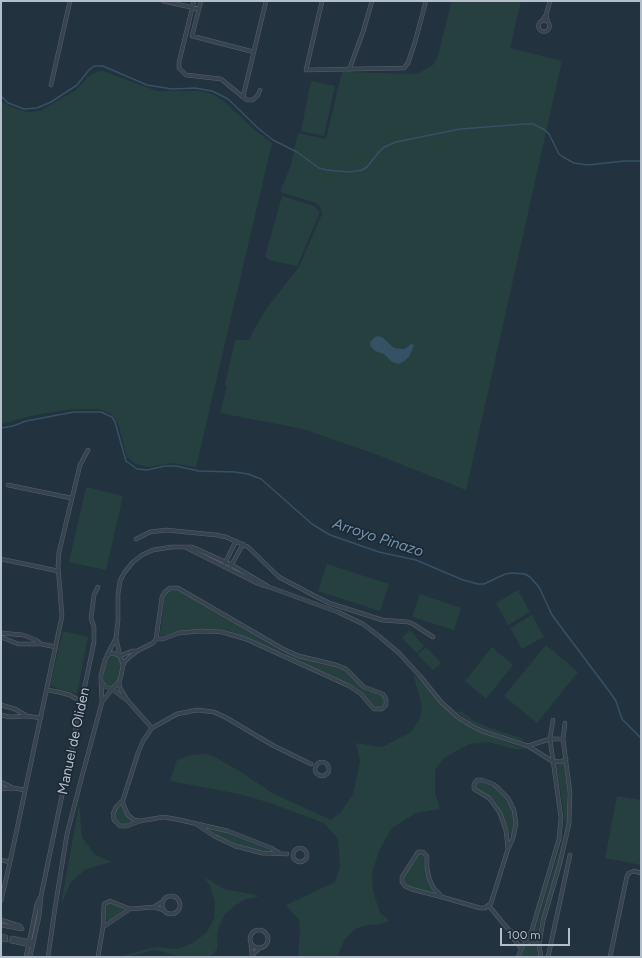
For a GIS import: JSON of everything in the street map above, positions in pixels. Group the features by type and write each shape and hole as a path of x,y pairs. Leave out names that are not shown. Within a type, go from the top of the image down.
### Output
{"street":[{"path":"51,85 70,1"},
{"path":"163,1 199,9"},
{"path":"194,1 179,62 179,68 186,75 221,79 247,100 253,100 258,95 260,90"},
{"path":"200,1 192,36 254,52"},
{"path":"243,97 266,1"},
{"path":"322,1 306,70 397,69 407,66 426,1"},
{"path":"349,70 363,32 372,1"},
{"path":"546,15 550,26 549,30 542,32 539,26 546,15 550,1"},
{"path":"542,21 549,23"},
{"path":"1,901 62,616 58,571 59,552 80,465 88,450"},
{"path":"8,485 71,498"},
{"path":"136,539 155,531 166,530 216,535 236,541 253,550 279,577 329,603 382,620 408,622 433,637"},
{"path":"224,566 236,541"},
{"path":"230,569 243,544"},
{"path":"123,665 116,638 119,587 122,577 137,558 153,550 165,547 185,547 197,549 251,575 269,587"},
{"path":"185,547 257,583 338,612 363,624 399,653 442,703 459,718 477,728 528,746 552,761 561,762 566,760"},
{"path":"1,559 58,571"},
{"name":"Manuel de Oliden","path":"30,957 31,933 41,896 94,642 94,627 91,618 94,595 98,587"},
{"path":"102,702 119,682 125,661 137,651 153,643 156,639 162,598 167,590 174,587 183,590 283,649 298,656 336,665 346,669 364,687 383,694 386,699 386,705 382,709 374,709 356,690 246,639 222,632 190,631 179,633 164,639 156,639"},
{"path":"1,633 23,635 36,640 41,644"},
{"path":"1,637 18,644 41,644 56,647"},
{"path":"48,957 67,834 102,702 101,671 106,657 116,638"},
{"path":"280,655 283,649"},
{"path":"106,657 113,653 120,656 132,651 137,651"},
{"path":"101,681 106,687 112,689 128,701"},
{"path":"119,682 120,688 128,701 152,728"},
{"path":"47,690 70,695 82,703"},
{"path":"1,705 15,709 28,716"},
{"path":"140,822 134,820 128,815 124,809 123,800 140,747 152,728 177,714 190,711 209,711 225,717 274,746 311,764 316,770 317,774 321,776 326,775 329,771 327,765 323,763 311,764"},
{"path":"1,715 10,717 28,716 41,718"},
{"path":"518,957 521,948 527,941 556,851 561,829 560,810 550,739 553,720"},
{"path":"541,957 539,945 543,921 560,863 569,824 570,792 563,739 566,722"},
{"path":"528,746 550,739 563,739"},
{"path":"316,770 316,766 319,764"},
{"path":"489,906 513,838 516,824 514,810 508,798 498,788 488,782 477,780 474,784 474,789 489,798 500,813 508,849"},
{"path":"1,782 13,788"},
{"path":"1,789 13,788 25,790"},
{"path":"123,800 114,810 114,820 120,826 133,825 164,817 228,831 271,848 279,853"},
{"path":"195,823 214,836 236,846 262,852 287,854 297,861 302,861 306,854 302,849 298,848 287,854"},
{"path":"294,851 294,858"},
{"path":"442,897 433,887 429,878 427,856 423,852 418,852 404,875 402,882 405,886 411,888 442,897 480,908 489,906"},
{"path":"548,957 570,855"},
{"path":"1,860 10,862"},
{"path":"610,957 629,872 634,871 641,873"},
{"name":"Manuel de Oliden","path":"26,957 35,935 41,906 41,896"},
{"path":"98,957 103,927 104,907 106,902 110,901 130,909 154,907 164,910 169,914 175,913 179,908 179,902 176,897 170,896 154,907"},
{"path":"163,901 162,906 164,910"},
{"path":"489,906 521,948"},
{"path":"103,927 130,909"},
{"path":"1,920 20,926 22,929"},
{"path":"1,925 22,929 35,935"},
{"path":"508,929 524,940 534,941 539,945"},
{"path":"258,930 264,932 267,937 267,943 251,956 250,938 252,932 258,930"},
{"path":"1,936 6,939 1,939"},
{"path":"12,940 31,944"},
{"path":"251,944 260,948"}],"green space":[{"path":"452,1 521,1 510,48 562,61 466,490 375,454 303,429 220,413 227,386 225,385 235,340 249,340 267,308 299,267 322,214 320,206 316,203 280,192 291,165 298,133 326,139 342,72 417,74 433,65 437,58"},
{"path":"98,71 103,71 157,91 207,92 226,103 256,131 272,143 196,467 172,463 148,467 135,464 127,457 117,421 110,413 99,409 72,409 35,415 1,424 1,101 11,107 28,112 40,111 76,90 89,76"},
{"path":"311,81 335,86 324,136 301,131"},
{"path":"282,196 314,206 319,211 297,266 269,260 265,256"},
{"path":"86,487 123,496 106,570 69,562"},
{"path":"327,564 389,584 380,611 318,591"},
{"path":"175,590 181,592 280,651 279,652 226,630 187,630 160,636 164,600 169,591"},
{"path":"518,590 530,612 508,625 496,603"},
{"path":"420,594 461,608 454,630 412,617"},
{"path":"532,615 544,637 522,649 510,628"},
{"path":"410,630 424,646 417,653 402,638"},
{"path":"63,631 88,637 77,694 50,686"},
{"path":"546,645 578,672 537,723 504,696"},
{"path":"426,647 441,663 433,670 418,655"},
{"path":"492,647 513,665 486,699 465,681"},
{"path":"286,652 309,661 343,670 368,691 384,696 384,704 377,708 362,691 291,658 286,655"},
{"path":"113,656 117,656 121,660 121,669 118,682 112,687 106,685 104,682 104,674 105,665"},
{"path":"413,674 459,720 478,732 526,749 514,749 489,742 469,744 444,758 435,770 435,793 440,809 416,813 392,828 379,851 372,873 373,891 380,913 390,921 355,929 345,939 337,957 298,957 300,928 299,920 286,905 335,882 340,867 338,839 324,823 270,803 239,794 170,781 177,760 191,755 206,754 217,758 272,793 331,820 341,812 353,794 360,762 356,743 382,747 411,732 420,718 422,705"},
{"path":"456,711 462,712 476,722 523,740 522,741 482,728 469,721"},
{"path":"563,764 567,790 567,822 562,849 539,926 537,940 531,938 564,835 565,824 556,768 556,765"},
{"path":"482,782 498,790 506,798 511,808 514,823 512,838 499,809 493,800 475,786 477,783"},
{"path":"617,796 641,800 641,865 605,858"},
{"path":"79,804 82,837 95,855 112,862 86,869 71,882 61,904"},
{"path":"121,805 125,814 135,822 133,824 122,825 116,819 115,813 117,807"},
{"path":"206,828 229,834 271,851 255,850 238,845 220,838"},
{"path":"419,854 424,855 426,859 425,871 429,885 435,892 434,893 411,887 404,882 404,878"},
{"path":"203,876 224,889 260,896 244,900 225,914 217,934 217,949 210,957 180,957 153,950 128,957 119,957 155,947 178,949 193,943 207,932 214,919 215,904 210,885"},
{"path":"108,903 123,908 124,910 109,921 107,920 106,914"},
{"path":"529,943 534,944 537,947 539,957 520,957 522,950"}],"water":[{"path":"376,336 382,337 394,348 405,349 411,344 414,345 409,357 398,364 392,362 384,354 375,351 371,347 370,342"}],"waterway":[{"path":"1,96 8,103 24,109 37,108 51,102 77,85 94,66 103,66 147,85 172,89 195,88 212,91 228,99 259,129 273,140 297,152 319,168 327,170 350,172 362,170 367,167 384,147 396,142 460,129 525,124 533,124 545,130 549,134 559,154 574,163 588,165 624,161 641,161"},
{"name":"Arroyo Pinazo","path":"1,428 13,426 26,421 74,412 101,412 112,417 115,422 126,461 137,469 147,470 165,466 176,466 199,471 235,472 248,474 261,479 312,524 330,535 379,552 416,560 463,580 478,584 484,584 505,574 525,574 530,577 539,587 552,615 612,695 616,701 622,719 641,738"}]}
